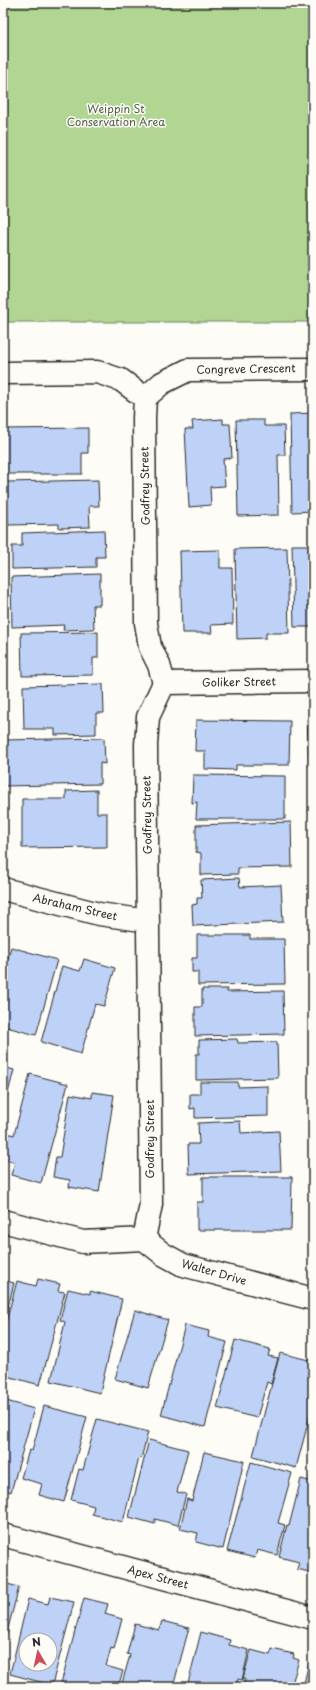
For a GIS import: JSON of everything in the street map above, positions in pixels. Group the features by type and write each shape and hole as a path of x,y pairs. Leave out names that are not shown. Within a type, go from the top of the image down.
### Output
{"street":[{"name":"Congreve Crescent","path":"145,398 162,383 188,370 313,369"},
{"path":"3,373 97,372 121,380 145,398"},
{"name":"Godfrey Street","path":"144,1239 151,1204 146,746 148,717 164,683 159,665 150,647 146,623 145,398"},
{"name":"Goliker Street","path":"164,683 313,681"},
{"name":"Abraham Street","path":"3,889 102,914 148,921"},
{"path":"3,1221 83,1242 144,1239"},
{"name":"Walter Drive","path":"144,1239 163,1254 183,1265 313,1299"},
{"name":"Apex Street","path":"3,1536 313,1618"}],"green space":[{"name":"Weippin St Conservation Area","path":"3,3 313,3 313,322 3,322"}],"building":[{"path":"313,413 313,511 292,512 290,414"},
{"path":"223,419 223,424 230,424 232,458 223,459 225,486 210,487 211,505 189,507 185,429 193,429 192,421"},
{"path":"236,420 264,420 264,426 284,426 285,455 278,455 279,515 238,516"},
{"path":"88,428 88,453 82,453 82,474 3,474 3,429"},
{"path":"98,480 99,506 89,506 90,527 59,528 59,524 8,525 7,482"},
{"path":"104,530 105,557 96,557 96,567 12,569 12,546 22,546 22,533"},
{"path":"292,545 313,545 313,627 294,627"},
{"path":"287,548 289,633 266,633 266,638 237,639 235,549"},
{"path":"220,550 220,568 232,568 233,624 211,625 212,633 182,633 180,551"},
{"path":"100,574 100,605 93,605 94,629 63,630 64,625 12,627 11,577"},
{"path":"98,632 98,658 93,658 93,675 22,676 21,633"},
{"path":"103,684 104,713 96,713 96,734 55,735 55,729 24,729 23,686"},
{"path":"307,719 313,719 313,766 309,766"},
{"path":"196,720 290,721 289,765 236,765 236,770 205,769 205,751 195,751"},
{"path":"104,738 105,764 100,763 100,784 4,786 3,740"},
{"path":"193,775 285,776 285,819 196,819 197,802 192,803"},
{"path":"97,790 97,813 107,813 107,847 22,848 22,799 66,799 66,791"},
{"path":"291,822 292,867 238,868 238,874 201,875 201,853 196,852 196,825"},
{"path":"239,878 240,887 281,885 283,922 193,926 192,905 197,904 197,898 202,898 201,880"},
{"path":"197,935 250,935 250,939 284,939 285,984 198,985 198,972 192,972 192,958 197,958"},
{"path":"11,947 57,960 36,1035 3,1026 3,993 7,980 3,977"},
{"path":"84,959 115,968 104,1006 95,1004 81,1054 41,1042 62,966 80,971"},
{"path":"202,989 227,989 227,992 283,991 284,1034 195,1036 195,1007 202,1007"},
{"path":"237,1039 238,1043 277,1042 278,1078 196,1080 196,1054 199,1054 199,1040"},
{"path":"3,1067 14,1070 3,1112"},
{"path":"30,1074 68,1084 41,1183 11,1175 15,1162 3,1159 4,1132 14,1135"},
{"path":"200,1082 238,1082 238,1087 268,1086 268,1116 195,1118 195,1108 190,1109 190,1094 200,1094"},
{"path":"92,1092 114,1095 99,1192 69,1187 70,1180 53,1177 56,1157 60,1157 70,1094 92,1098"},
{"path":"240,1121 241,1133 279,1131 281,1171 189,1174 188,1144 199,1144 198,1123"},
{"path":"203,1177 292,1177 291,1230 197,1230 197,1202 203,1202"},
{"path":"310,1205 313,1205 313,1228 311,1228"},
{"path":"38,1279 60,1284 58,1291 65,1292 40,1385 3,1375 3,1333 17,1281 36,1286"},
{"path":"3,1280 14,1283 3,1326"},
{"path":"68,1289 90,1294 90,1291 122,1299 100,1393 51,1381 65,1322 60,1320"},
{"path":"135,1310 168,1320 148,1388 115,1379"},
{"path":"185,1325 209,1331 208,1337 227,1342 205,1427 161,1415"},
{"path":"235,1340 270,1349 268,1356 278,1358 271,1384 267,1382 257,1418 217,1408"},
{"path":"280,1353 313,1361 313,1404 296,1468 253,1456"},
{"path":"3,1400 34,1409 11,1492 3,1489"},
{"path":"44,1406 87,1417 64,1502 39,1495 42,1484 21,1478 29,1450 32,1451"},
{"path":"97,1419 148,1432 141,1459 139,1458 123,1522 92,1514 94,1506 71,1500 79,1469 83,1470"},
{"path":"149,1440 188,1450 177,1492 186,1494 178,1525 155,1519 155,1524 129,1517"},
{"path":"204,1452 244,1461 223,1549 196,1542 198,1533 180,1529 187,1499 192,1501"},
{"path":"251,1462 292,1473 278,1523 285,1525 277,1555 257,1550 255,1558 227,1551"},
{"path":"301,1479 313,1482 313,1573 297,1569 299,1562 279,1557 287,1525 289,1526"},
{"path":"3,1583 19,1587 3,1647"},
{"path":"50,1597 74,1602 58,1662 58,1632 20,1632 28,1599 48,1604"},
{"path":"84,1598 108,1604 105,1614 122,1619 114,1649 111,1648 106,1666 123,1671 118,1687 60,1687"},
{"path":"162,1621 189,1628 173,1687 121,1687 130,1655 127,1654 135,1624 159,1630"},
{"path":"201,1632 230,1640 229,1645 249,1650 242,1680 238,1679 236,1687 187,1687"},
{"path":"18,1641 18,1672 55,1672 52,1685 10,1674"},
{"path":"272,1649 294,1654 293,1658 299,1660 291,1687 243,1687 245,1679 243,1678 251,1650 270,1655"},
{"path":"309,1663 313,1664 313,1687 303,1687"}]}
